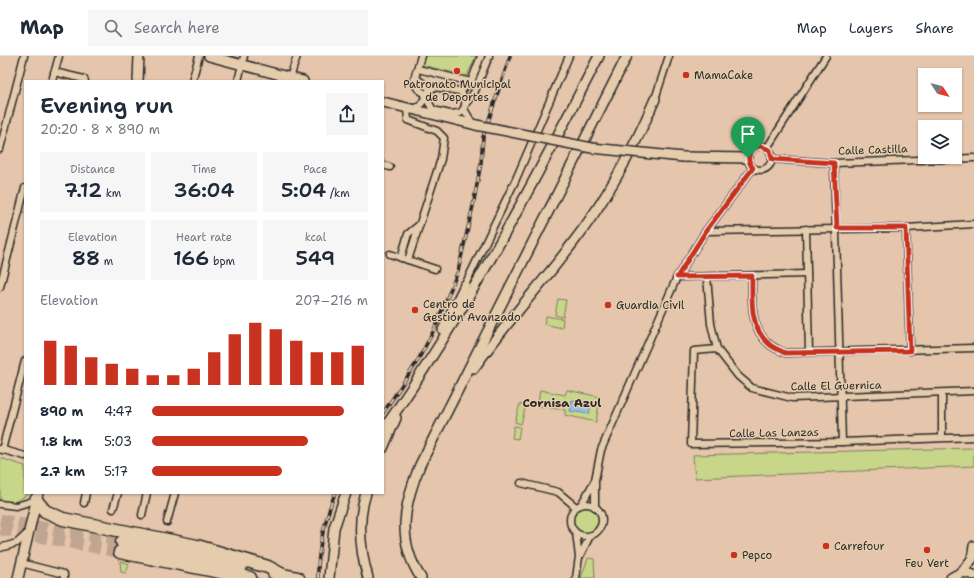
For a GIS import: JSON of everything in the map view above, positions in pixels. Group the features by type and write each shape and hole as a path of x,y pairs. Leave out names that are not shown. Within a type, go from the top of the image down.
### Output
{"highway":[{"path":"37,496 45,511 63,519 197,546 268,567 281,574"},
{"path":"250,578 121,547 298,578"}],"main road":[{"path":"138,80 139,56"},
{"path":"209,56 243,60 276,77 297,80"},
{"path":"384,429 441,343 483,273 532,186 599,56"},
{"path":"421,578 408,551 405,528 405,509 410,489 420,465 627,56"},
{"path":"455,396 498,335 572,244 601,204 633,150 655,99"},
{"path":"384,102 409,109 449,115 474,125 592,148 683,157 748,158"},
{"path":"412,388 438,341 465,285"},
{"path":"384,446 404,400"},
{"path":"329,578 334,528 346,494"},
{"path":"366,494 360,510 362,557 368,578"},
{"path":"18,578 37,496"},
{"path":"951,578 962,572 972,559 974,546"},
{"path":"962,572 974,575"}],"street":[{"path":"0,149 24,56"},
{"path":"52,80 59,56"},
{"path":"192,80 198,56"},
{"path":"290,78 297,56"},
{"path":"421,56 413,82 428,94 434,110 449,115 460,113 465,107 475,91 489,56"},
{"path":"460,91 470,82 481,56"},
{"path":"465,285 513,186 569,56"},
{"path":"655,99 669,56"},
{"path":"767,148 826,56"},
{"path":"238,80 243,60"},
{"path":"417,71 470,82"},
{"path":"54,72 84,80"},
{"path":"408,260 441,159 444,138 437,130 408,120 409,109 420,106 428,94 437,86 460,91 466,100 465,107 474,125"},
{"path":"760,146 767,148 771,153 772,159 770,165 764,169 753,168 748,158 753,148 760,146"},
{"name":"Calle Castilla","path":"772,159 834,163 974,158"},
{"path":"834,163 842,442"},
{"path":"384,165 390,167"},
{"path":"576,533 590,536 595,534 601,525 601,517 595,507 594,480 601,450 677,277 706,231 753,168"},
{"path":"0,287 1,278 24,192"},
{"path":"706,231 906,228 974,224"},
{"path":"401,258 408,234 420,225"},
{"path":"906,228 910,351"},
{"path":"806,229 809,352"},
{"path":"390,254 435,269"},
{"path":"677,277 807,274"},
{"path":"752,276 752,305 756,329 769,344 785,353 910,351 974,348"},
{"path":"708,277 711,324 717,349"},
{"name":"Calle El Guernica","path":"717,349 738,376 752,388 792,398 974,392"},
{"name":"Calle Las Lanzas","path":"717,349 694,351 691,444 842,442 974,437"},
{"path":"24,365 1,450 24,456"},
{"path":"942,393 942,438"},
{"path":"570,516 579,506 594,480"},
{"path":"521,483 558,492 564,499 570,516 570,525 576,533 579,557 576,578"},
{"path":"84,503 86,494"},
{"path":"113,509 118,494"},
{"path":"142,515 148,494"},
{"path":"167,522 175,494"},
{"path":"0,504 16,506 37,496"},
{"path":"564,499 579,506 591,505 595,507"},
{"path":"0,548 17,543 29,532"},
{"path":"579,557 590,536"},
{"path":"21,563 64,574 64,578"}],"green space":[{"name":"Patronato Municipal de Deportes","path":"425,56 476,56 467,76 422,65"},
{"path":"558,299 566,300 563,317 555,315"},
{"path":"546,316 563,319 562,328 544,324"},
{"path":"540,390 565,395 567,390 600,397 596,422 565,415 565,410 539,406"},
{"path":"520,404 526,405 521,424 515,422"},
{"path":"514,426 520,427 518,439 512,438"},
{"path":"974,448 974,466 695,478 693,455"},
{"path":"0,458 24,466 24,494 28,494 13,503 0,501"},
{"path":"586,507 595,511 599,520 595,529 586,533 577,529 573,520 577,511"},
{"path":"588,558 594,559 595,578 581,578"},
{"path":"120,561 129,564 126,573 121,572"}],"water":[{"path":"572,400 591,404 589,414 570,411"}],"tunnel":[{"path":"0,520 122,542"},
{"path":"0,529 120,552"}],"railway":[{"path":"384,412 417,362 434,330 458,271 473,206 481,163 483,137 510,56"},
{"path":"318,578 320,545 335,494"}],"place":[{"name":"Patronato Municipal de Deportes","path":"457,71"},
{"name":"MamaCake","path":"686,75"},
{"name":"Guardia Civil","path":"608,305"},
{"name":"Centro de Gestión Avanzado","path":"415,310"},
{"name":"Carrefour","path":"826,546"},
{"name":"Feu Vert","path":"927,550"},
{"name":"Pepco","path":"734,555"}],"district":[{"name":"Cornisa Azul","path":"562,403"}],"route":[{"path":"764,146 770,150 772,159 834,163 837,228 906,228 910,351 785,353 769,344 756,329 752,305 752,276 677,277 706,231 746,180 753,168 750,165 748,158 750,151 753,148 764,146"}]}
